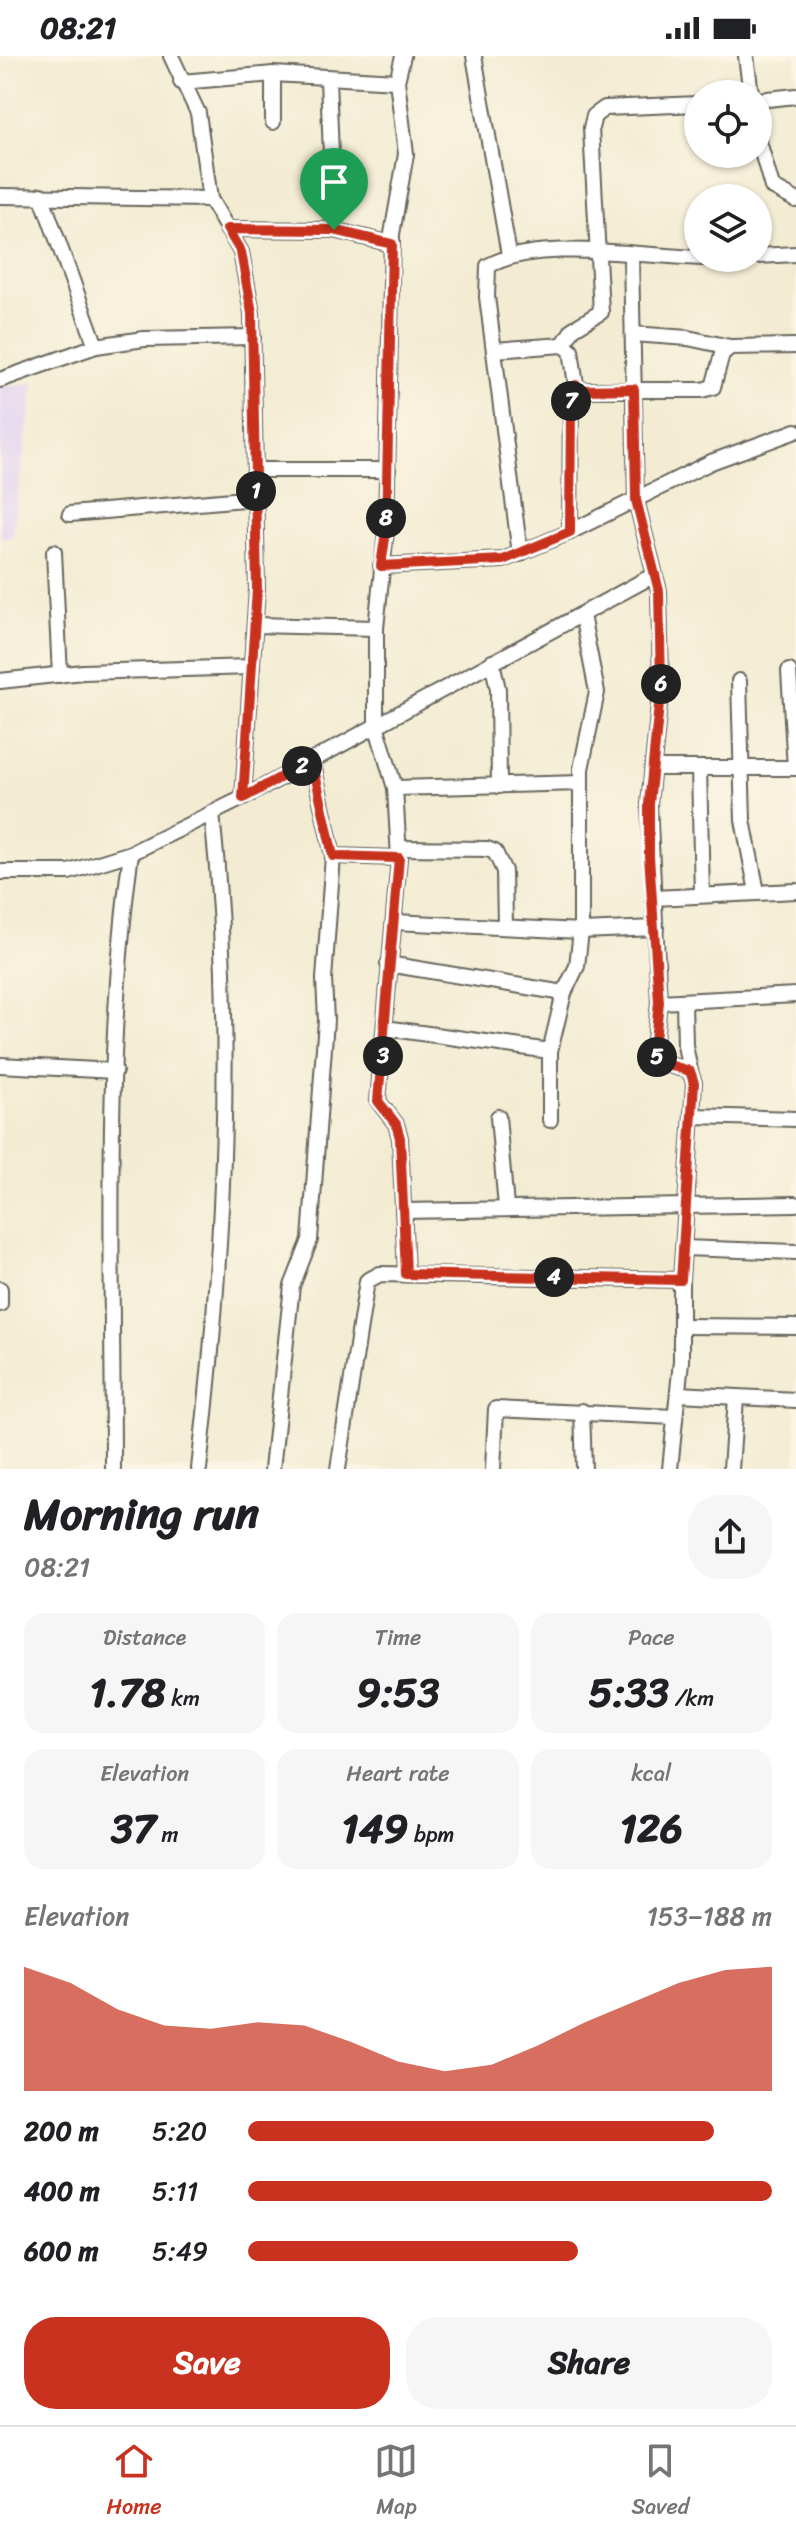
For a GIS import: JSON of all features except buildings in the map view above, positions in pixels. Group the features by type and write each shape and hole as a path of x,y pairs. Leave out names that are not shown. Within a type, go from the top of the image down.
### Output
{"street":[{"path":"171,56 198,113 210,199 241,252 252,313 255,625 243,798"},
{"path":"403,56 397,81 406,154 392,244 388,470 376,628 376,725 395,788 399,853 378,1101 396,1124 400,1138 406,1274"},
{"path":"474,56 509,255"},
{"path":"746,56 749,80"},
{"path":"181,82 273,74 397,81"},
{"path":"273,74 273,122"},
{"path":"328,79 334,230"},
{"path":"772,99 796,96"},
{"path":"563,345 573,329 601,312 591,128 594,116 605,108 684,105"},
{"path":"764,168 772,187 796,200"},
{"path":"41,195 96,346"},
{"path":"0,196 210,199"},
{"path":"227,229 334,230 392,244"},
{"path":"520,554 494,350 486,277 488,266 509,255 564,250 684,257"},
{"path":"772,255 796,254"},
{"path":"631,255 636,500 659,591 661,685 649,817 659,1002 655,1040 662,1063 690,1071"},
{"path":"633,334 688,338 730,347 796,346"},
{"path":"0,380 35,371 96,346 144,339 253,337"},
{"path":"494,350 563,345 571,350 576,385 571,403 570,532"},
{"path":"576,385 583,390 702,390 713,387 722,354 730,347"},
{"path":"381,566 503,560 570,532 711,462 796,431"},
{"path":"255,470 388,470"},
{"path":"70,514 256,498"},
{"path":"54,552 60,675"},
{"path":"0,872 69,872 131,853 243,798 654,575"},
{"path":"550,1120 550,1051 564,993 577,966 581,931 581,783 584,748 597,692 582,615"},
{"path":"255,625 376,628"},
{"path":"492,662 498,689 499,786"},
{"path":"0,681 60,675 252,667"},
{"path":"653,768 796,768 789,671"},
{"path":"739,681 743,820 757,892"},
{"path":"272,1469 292,1286 305,1258 314,1210 315,1130 326,1020 324,979 333,856 312,760"},
{"path":"699,768 702,895"},
{"path":"395,788 581,783"},
{"path":"199,1469 217,1282 226,1019 222,910 212,813"},
{"path":"333,856 487,849 495,852 504,871 505,927"},
{"path":"113,1469 115,1071 123,910 131,853"},
{"path":"654,898 796,891"},
{"path":"394,922 581,931 656,928"},
{"path":"388,964 564,993"},
{"path":"659,1002 796,995"},
{"path":"670,1469 684,1326 681,1280 694,1116 685,1045 684,1001"},
{"path":"385,1028 550,1051"},
{"path":"0,1065 115,1071"},
{"path":"694,1116 796,1119"},
{"path":"498,1117 506,1207"},
{"path":"403,1211 796,1204"},
{"path":"684,1248 796,1252"},
{"path":"338,1469 367,1281 380,1274 681,1280"},
{"path":"0,1289 0,1304"},
{"path":"684,1326 796,1327"},
{"path":"678,1394 796,1400"},
{"path":"731,1469 736,1398"},
{"path":"493,1469 496,1409 675,1417"},
{"path":"582,1411 584,1469"}],"shaded area":[{"path":"34,383 12,537 0,537 0,386"}],"route":[{"path":"227,229 334,230 392,244 386,531 381,566 503,560 570,532 571,403 576,385 583,390 634,389 636,500 659,591 661,685 649,804 649,856 659,1002 655,1040 662,1063 690,1071 694,1083 691,1166 681,1280 406,1274 400,1138 396,1124 378,1101 399,858 333,856 312,760 243,798 257,589 252,313 241,252 227,229"}]}
